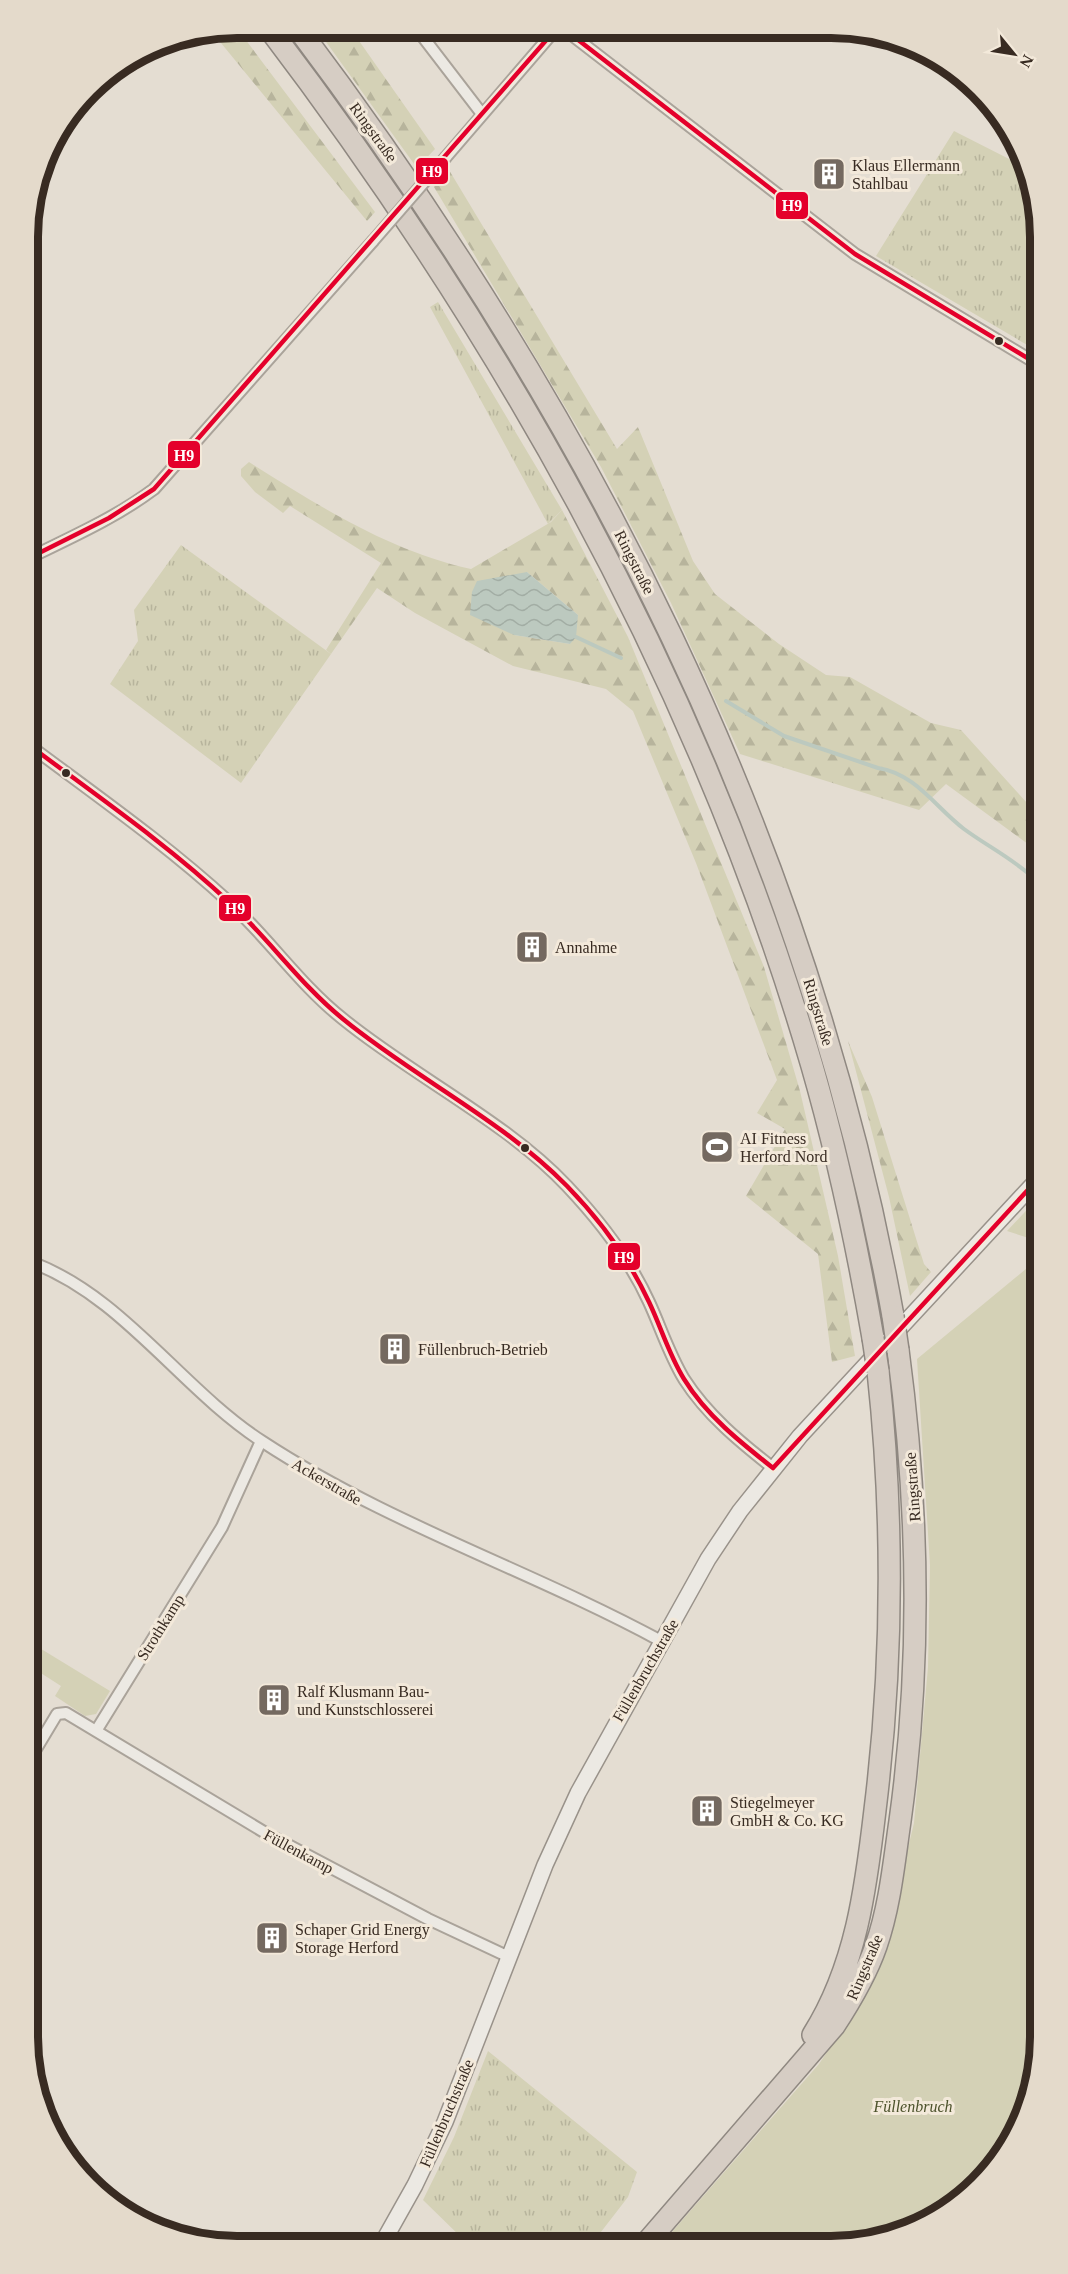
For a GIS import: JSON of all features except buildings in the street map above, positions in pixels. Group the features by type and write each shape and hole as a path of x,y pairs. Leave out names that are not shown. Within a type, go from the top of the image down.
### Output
{"highway":[{"name":"Ringstraße","path":"276,38 414,229 497,360 588,520 662,671 728,825 775,950 836,1155 873,1338 885,1439 891,1593 884,1731 860,1921 838,1988 819,2025 780,2086"},
{"name":"Ringstraße","path":"305,38 420,197 535,377 636,562 690,674 750,817 804,964 855,1136 879,1239 893,1316 914,1502 917,1594 911,1724 891,1878 876,1945 852,1998 834,2026 652,2236"}],"street":[{"path":"424,38 482,114"},
{"path":"38,554 103,522 154,489 548,38"},
{"path":"576,38 855,254 1030,361"},
{"path":"38,753 197,874 232,905 301,982 339,1017 522,1146 551,1170 603,1226 615,1243 650,1303 665,1343 684,1379 732,1436 773,1468"},
{"name":"Füllenbruchstraße","path":"386,2236 415,2185 445,2122 545,1865 578,1793 708,1559 773,1468 1030,1188"},
{"name":"Ackerstraße","path":"38,1265 78,1284 103,1302 189,1383 261,1441 330,1484 375,1508 661,1641"},
{"name":"Strothkamp","path":"96,1731 222,1527 261,1441"},
{"path":"38,1746 61,1712 96,1731"},
{"name":"Füllenkamp","path":"96,1731 268,1835 437,1923 509,1957"}],"green space":[{"path":"244,38 375,212 367,221 217,39"},
{"path":"323,38 357,38 435,149 417,168"},
{"path":"954,131 1016,162 1024,185 1029,210 1030,347 876,256"},
{"path":"449,170 617,449 638,427 693,561 715,594 779,644 826,675 850,677 931,723 961,730 1030,806 1030,846 946,784 919,810 740,754 671,603 601,467 434,187"},
{"path":"438,302 562,510 548,524 430,307"},
{"path":"249,462 328,510 383,539 441,561 471,569 551,522 562,510 628,637 764,967 800,1091 838,1256 855,1356 832,1362 818,1254 746,1196 785,1129 757,1113 777,1080 696,863 633,711 606,689 513,666 415,613 377,588 331,654 326,650 381,563 290,506 283,513 255,492 241,476 241,469","holes":["527,572 578,615 570,644 514,635"]},
{"path":"181,545 331,654 241,783 110,684 138,641 134,610"},
{"path":"848,1041 872,1097 924,1264 931,1272 910,1296 889,1197"},
{"path":"1030,1206 1030,1238 1007,1231"},
{"name":"Füllenbruch","path":"1030,1266 1030,2051 1027,2077 1020,2102 997,2148 963,2187 920,2216 896,2226 858,2235 668,2236 819,2064 859,2005 888,1931 914,1823 928,1667 930,1565 917,1359"},
{"path":"38,1647 110,1691 96,1714 85,1716 55,1696 61,1686 38,1671"},
{"path":"488,2051 637,2172 628,2197 598,2236 460,2236 423,2200 454,2137"}],"water":[{"path":"527,572 578,615 576,637 570,644 514,635 470,615 472,592 477,581"}],"waterway":[{"path":"576,637 621,658"},
{"path":"726,701 784,736 903,777 924,792 964,829 1030,875"}],"transit line":[{"name":"H9","path":"38,554 109,518 154,489 548,38"},
{"name":"H9","path":"576,38 855,254 1030,360"},
{"name":"H9","path":"38,752 181,860 229,902 313,991 343,1019 399,1061 486,1119 541,1162 567,1186 591,1212 623,1255 649,1302 674,1360 693,1392 724,1427 773,1468"},
{"name":"H9","path":"773,1468 1030,1188"}],"place":[{"name":"Klaus Ellermann Stahlbau","path":"829,174"},
{"name":"Annahme","path":"532,947"},
{"name":"AI Fitness Herford Nord","path":"717,1147"},
{"name":"Füllenbruch-Betrieb","path":"395,1349"},
{"name":"Ralf Klusmann Bau- und Kunstschlosserei","path":"274,1700"},
{"name":"Stiegelmeyer GmbH & Co. KG","path":"707,1811"},
{"name":"Schaper Grid Energy Storage Herford","path":"272,1938"}]}
